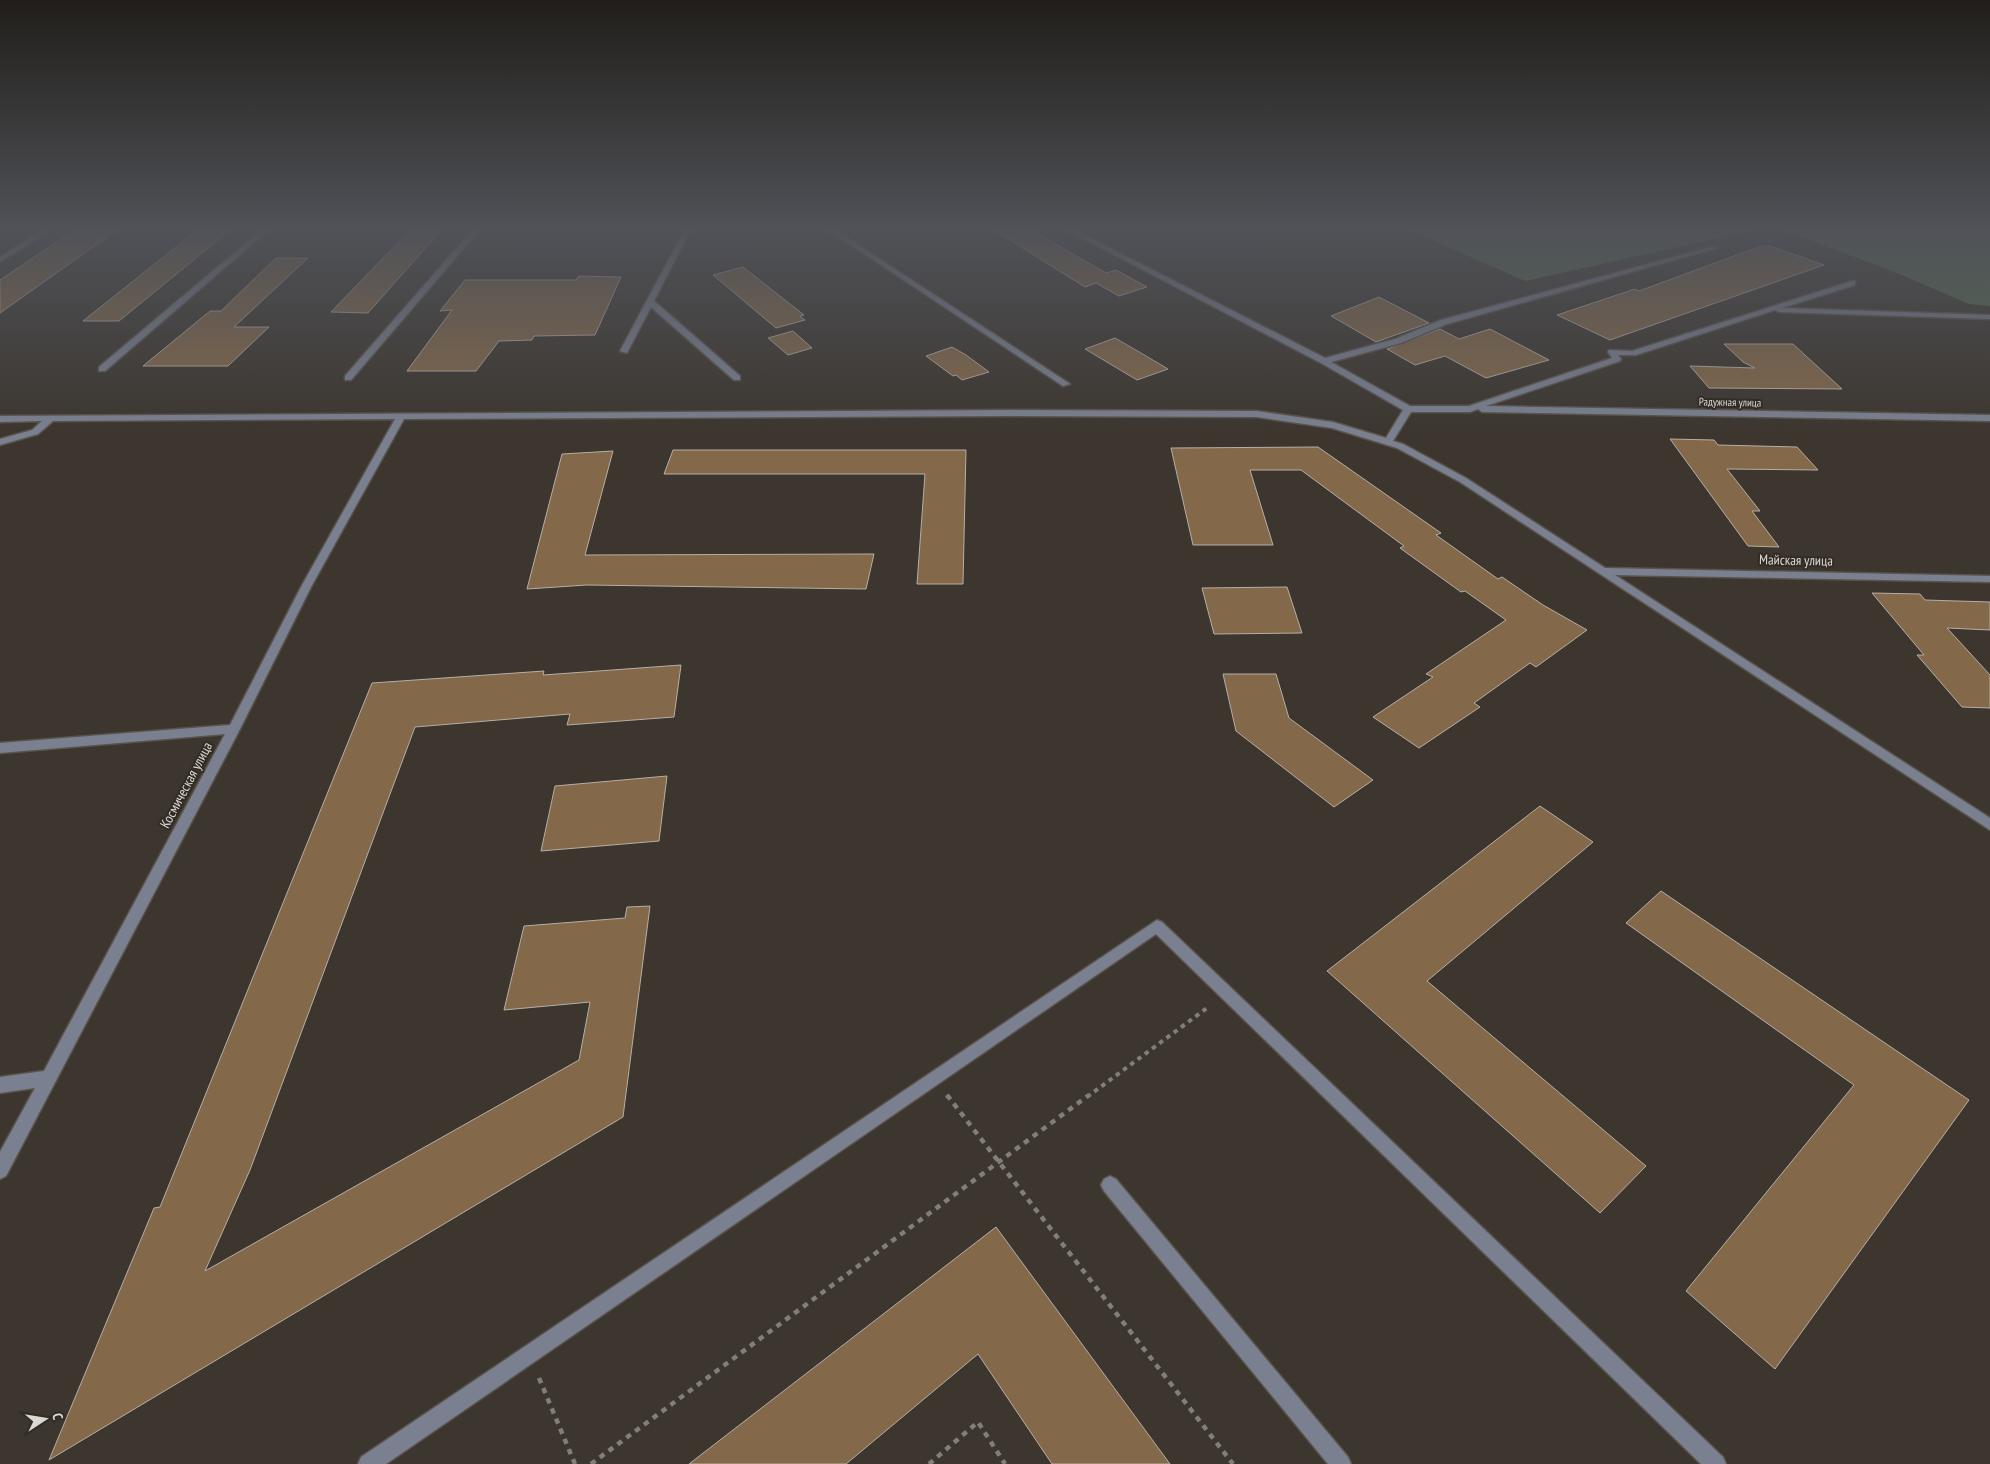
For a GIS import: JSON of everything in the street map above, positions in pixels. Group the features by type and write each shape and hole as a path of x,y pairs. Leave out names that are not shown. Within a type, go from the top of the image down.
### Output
{"street":[{"path":"102,369 189,295"},
{"path":"348,378 420,295"},
{"path":"624,351 653,295"},
{"path":"930,295 1066,384"},
{"path":"1196,295 1324,362 1408,409 1388,442"},
{"path":"1324,362 1398,340 1444,322 1541,295"},
{"path":"1470,409 1617,359 1612,352 1633,353 1814,295"},
{"path":"650,302 737,378"},
{"path":"1769,310 1990,317"},
{"name":"Радужная улица","path":"1408,409 1990,418"},
{"path":"0,419 1257,414 1333,425 1400,446 1462,480 1990,825"},
{"name":"Космическая улица","path":"0,1170 234,729 306,587 401,416"},
{"path":"0,442 35,432 52,418"},
{"name":"Майская улица","path":"1601,571 1990,579"},
{"path":"0,748 234,729"},
{"path":"368,1464 1157,926 1716,1464"},
{"path":"0,1085 48,1078"},
{"path":"1110,1185 1341,1464"}],"path":[{"path":"591,1464 1207,1008"},
{"path":"934,1079 1233,1464"},
{"path":"539,1378 575,1464"},
{"path":"929,1464 978,1422 1005,1464"}],"green space":[{"path":"1949,295 1990,295 1990,306 1969,304"}],"building":[{"path":"0,295 25,295 0,313"},
{"path":"115,295 150,295 119,321 83,321"},
{"path":"237,295 268,295 234,327 269,327 228,366 143,366 210,311 221,311"},
{"path":"347,295 384,295 368,313 331,312"},
{"path":"453,295 613,295 595,335 534,336 532,340 499,341 476,371 407,371 452,310 440,311"},
{"path":"737,295 779,295 804,315 800,316 805,320 776,328"},
{"path":"1616,295 1737,295 1610,340 1557,315"},
{"path":"1379,297 1429,323 1376,342 1331,316"},
{"path":"1440,329 1459,339 1490,329 1549,360 1486,378 1445,356 1415,365 1387,349"},
{"path":"793,331 812,348 788,355 768,338"},
{"path":"1115,338 1168,369 1137,380 1085,349"},
{"path":"1724,344 1793,344 1842,389 1709,388 1690,366 1755,368 1743,362"},
{"path":"952,347 989,372 962,380 956,375 953,376 926,356"},
{"path":"1670,439 1714,440 1718,445 1797,447 1818,470 1727,469 1760,511 1752,511 1779,547 1748,546"},
{"path":"1318,447 1441,533 1436,535 1498,579 1502,577 1543,605 1587,630 1536,667 1530,663 1474,703 1480,707 1419,748 1373,717 1433,677 1426,674 1506,620 1465,591 1461,592 1400,548 1404,546 1301,470 1250,470 1273,545 1193,545 1171,448"},
{"path":"673,450 966,450 963,584 917,584 925,474 664,474"},
{"path":"613,451 585,555 874,554 866,589 587,585 527,589 562,454"},
{"path":"1287,587 1302,633 1214,634 1202,588"},
{"path":"1872,593 1920,594 1925,600 1990,602 1990,630 1947,628 1990,675 1990,708 1962,707 1917,655 1924,655"},
{"path":"681,665 674,717 567,725 570,714 415,727 250,1170 205,1271 579,1060 590,1002 504,1010 524,926 625,918 627,907 650,906 623,1117 49,1460 154,1208 160,1207 372,683 544,671 543,675"},
{"path":"1223,674 1276,674 1289,718 1373,780 1334,807 1236,731"},
{"path":"667,776 659,841 541,851 555,786"},
{"path":"1540,806 1593,842 1427,981 1646,1166 1600,1213 1327,971"},
{"path":"1661,891 1969,1100 1775,1369 1686,1291 1854,1085 1626,923"},
{"path":"996,1227 1170,1464 1052,1464 978,1354 846,1464 689,1464"}]}
